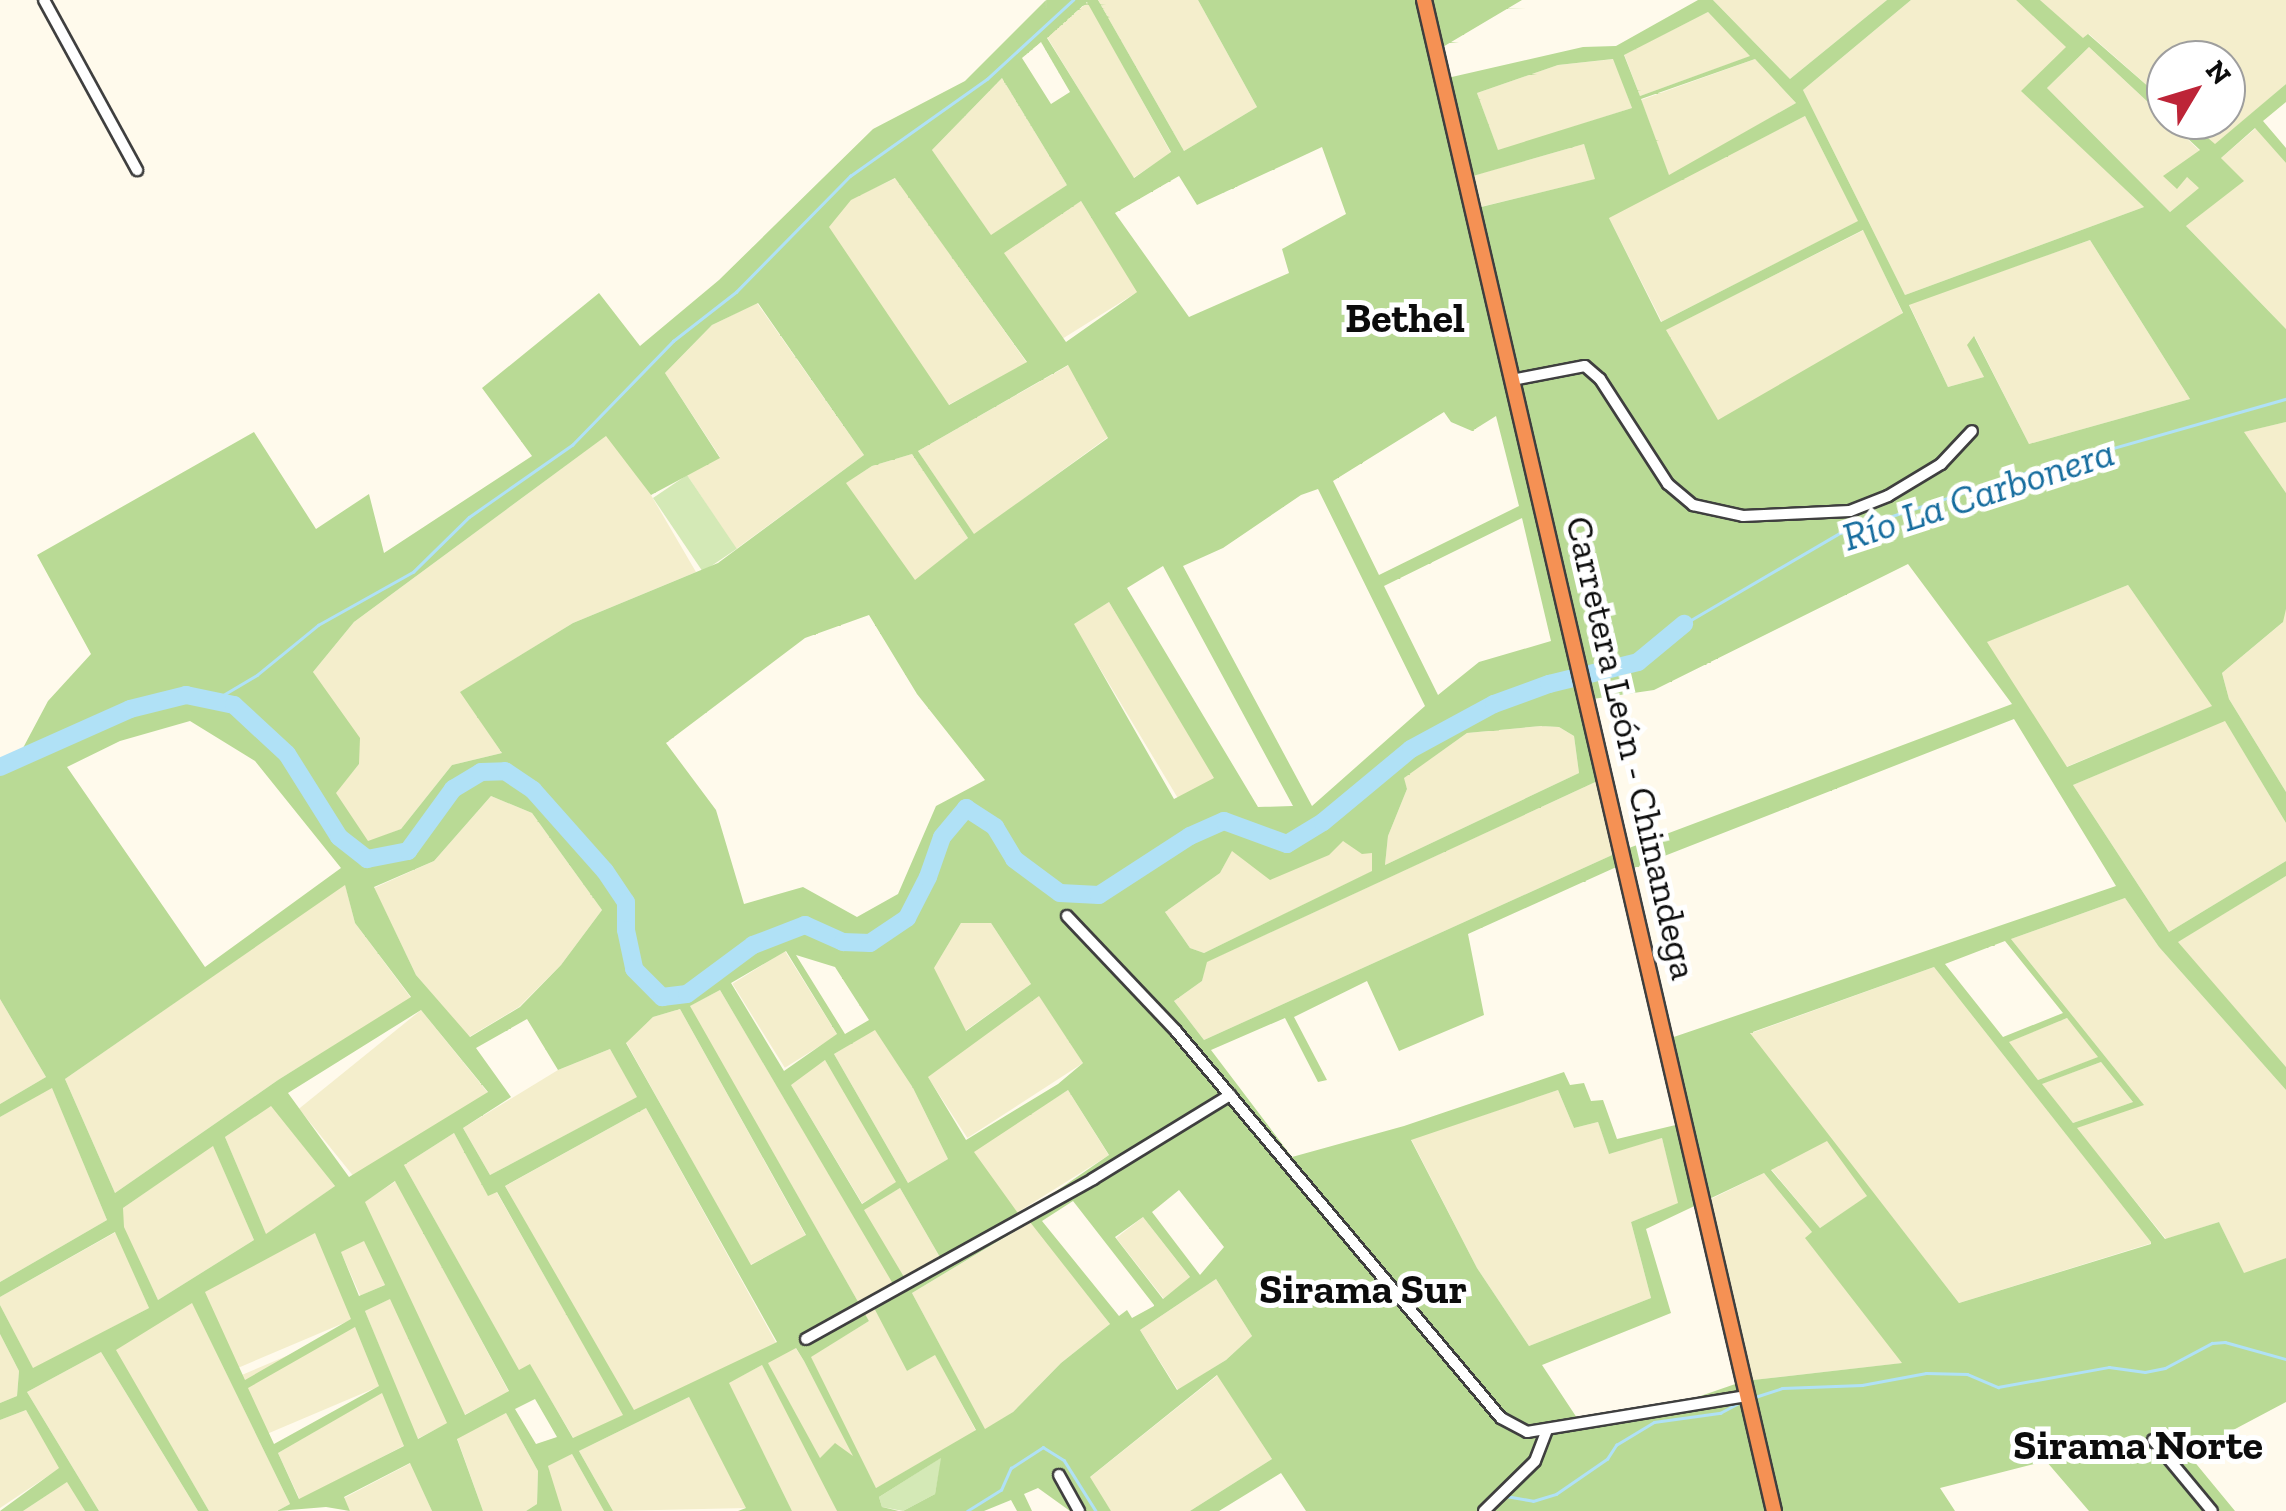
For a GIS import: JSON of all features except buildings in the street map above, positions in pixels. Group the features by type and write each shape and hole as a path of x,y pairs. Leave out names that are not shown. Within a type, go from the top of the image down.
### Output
{"highway":[{"name":"Carretera León - Chinandega","path":"1424,0 1774,1511"}],"street":[{"path":"44,0 137,170"},
{"path":"1512,380 1585,366 1600,379 1668,484 1692,505 1743,516 1850,511 1888,496 1941,464 1972,431"},
{"path":"1067,916 1230,1095 1501,1418 1526,1432 1749,1400"},
{"path":"806,1339 1093,1179 1230,1095"},
{"path":"1484,1511 1534,1461 1547,1429"},
{"path":"2153,1440 2212,1511"},
{"path":"1059,1475 1079,1511"}],"shaded area":[{"path":"1098,0 1198,0 1257,107 1184,151"},
{"path":"1713,0 1887,0 1790,79"},
{"path":"1911,0 2016,0 2067,47 2022,91 2144,207 1905,295 1803,90"},
{"path":"2040,0 2286,0 2286,84 2246,118 2246,40 2146,40 2146,84 2089,34 2083,39"},
{"path":"1088,2 1171,153 1133,178 1047,37"},
{"path":"1708,12 1751,56 1640,96 1624,54"},
{"path":"2089,47 2146,100 2146,140 2188,140 2200,151 2187,177 2200,188 2170,212 2047,88"},
{"path":"1614,59 1632,108 1498,151 1477,93 1558,65"},
{"path":"1755,59 1796,103 1669,176 1641,100"},
{"path":"1002,78 1067,185 991,236 932,150"},
{"path":"1805,116 1859,221 1662,321 1608,216"},
{"path":"2256,128 2286,163 2286,329 2186,226 2243,181 2221,158"},
{"path":"1584,144 1596,179 1472,209 1465,178"},
{"path":"896,178 1027,363 948,405 828,227 851,199"},
{"path":"1081,201 1138,292 1059,341 1002,250"},
{"path":"1864,230 1903,314 1718,421 1665,330"},
{"path":"2090,240 2190,399 2029,444 1975,337 1968,345 1984,377 1948,387 1909,304"},
{"path":"757,303 864,455 736,549 687,475 720,457 665,373 712,325"},
{"path":"1069,365 1108,437 974,535 918,451"},
{"path":"2286,422 2286,493 2243,432"},
{"path":"607,435 651,495 696,572 573,623 461,692 502,753 452,765 401,829 368,842 335,793 359,764 313,672 354,622"},
{"path":"912,454 968,538 915,581 845,483 872,466"},
{"path":"2128,585 2213,706 2066,767 1986,642"},
{"path":"1109,602 1215,779 1179,800 1073,624"},
{"path":"2286,609 2286,792 2229,699 2222,673 2282,623 2282,612"},
{"path":"2225,720 2286,823 2286,861 2169,932 2073,785"},
{"path":"1559,727 1574,736 1579,773 1385,865 1388,836 1407,789 1403,778 1467,733"},
{"path":"1604,778 1621,851 1204,1040 1174,1001 1202,981 1206,962"},
{"path":"491,796 532,813 602,910 561,965 519,1007 469,1037 416,975 374,888 434,861"},
{"path":"1343,841 1372,853 1373,871 1204,953 1190,948 1165,912 1220,873 1232,850"},
{"path":"2286,876 2286,1067 2177,942"},
{"path":"345,884 355,923 411,998 278,1080 115,1193 65,1079"},
{"path":"2125,898 2159,947 2286,1090 2286,1258 2244,1274 2219,1222 2166,1239 2076,1128 2143,1104 2011,939"},
{"path":"961,923 991,923 1031,984 965,1031 933,969"},
{"path":"785,951 837,1035 785,1068 732,984"},
{"path":"1934,967 2152,1243 1959,1303 1749,1034"},
{"path":"720,990 897,1289 907,1371 935,1354 976,1431 876,1488 810,1357 869,1321 689,1006"},
{"path":"1039,995 1083,1063 967,1138 923,1070"},
{"path":"0,999 46,1077 0,1104"},
{"path":"680,1009 806,1236 750,1265 626,1042 653,1017"},
{"path":"421,1010 488,1092 366,1191 299,1109"},
{"path":"2067,1018 2099,1057 2038,1080 2008,1042"},
{"path":"875,1029 913,1088 948,1159 908,1183 834,1054"},
{"path":"610,1049 638,1097 490,1175 463,1128 558,1070"},
{"path":"825,1060 898,1182 862,1203 789,1082"},
{"path":"2101,1062 2133,1102 2073,1123 2041,1084"},
{"path":"52,1087 107,1220 0,1282 0,1117"},
{"path":"1068,1090 1109,1155 1013,1215 972,1150"},
{"path":"1558,1090 1574,1128 1598,1122 1609,1153 1662,1138 1679,1203 1631,1222 1651,1298 1529,1346 1477,1268 1411,1139"},
{"path":"271,1105 335,1186 266,1235 225,1137"},
{"path":"646,1108 776,1342 635,1420 505,1186"},
{"path":"454,1133 488,1195 496,1191 624,1415 574,1439 530,1365 519,1371 404,1165"},
{"path":"1827,1140 1868,1196 1820,1228 1771,1169"},
{"path":"213,1145 254,1240 158,1300 123,1227 123,1208"},
{"path":"1764,1173 1813,1233 1806,1239 1903,1363 1744,1381 1703,1203"},
{"path":"396,1181 509,1392 464,1415 364,1202"},
{"path":"900,1188 941,1260 904,1281 863,1210"},
{"path":"1143,1217 1190,1278 1164,1299 1116,1238"},
{"path":"1031,1222 1110,1324 1061,1363 1013,1412 985,1430 912,1293"},
{"path":"116,1232 149,1308 33,1369 0,1305 0,1297"},
{"path":"315,1232 352,1319 236,1369 199,1281"},
{"path":"365,1240 385,1285 360,1296 340,1251"},
{"path":"1216,1279 1252,1336 1226,1360 1178,1390 1140,1330"},
{"path":"391,1298 448,1423 417,1439 365,1311"},
{"path":"192,1302 290,1504 277,1511 209,1511 115,1350"},
{"path":"355,1327 380,1386 267,1434 242,1375"},
{"path":"0,1334 19,1371 17,1396 0,1403"},
{"path":"795,1347 855,1458 820,1459 767,1362"},
{"path":"101,1352 198,1511 99,1511 27,1392"},
{"path":"762,1365 837,1511 792,1511 728,1383"},
{"path":"1218,1375 1272,1459 1190,1511 1111,1511 1089,1478"},
{"path":"382,1392 405,1445 300,1500 278,1453"},
{"path":"689,1397 747,1508 613,1511 579,1451"},
{"path":"26,1410 60,1468 0,1508 0,1420"},
{"path":"506,1413 538,1471 537,1504 526,1511 483,1511 457,1438"},
{"path":"572,1454 604,1511 562,1511 556,1503 548,1466"},
{"path":"411,1463 432,1511 350,1511 344,1498"},
{"path":"68,1481 85,1511 23,1511"}],"green space":[{"path":"1046,0 1098,0 1184,151 1257,107 1198,0 1522,0 1436,51 1443,79 1583,47 1616,46 1698,0 1713,0 1790,79 1887,0 1911,0 1803,90 1905,295 2144,207 2021,91 2066,47 2016,0 2040,0 2083,38 2088,34 2146,85 2146,100 2089,47 2047,88 2170,212 2199,188 2187,177 2177,189 2163,176 2200,150 2189,140 2210,140 2215,144 2220,140 2241,140 2221,158 2244,181 2186,226 2286,329 2286,422 2244,432 2286,493 2286,609 2283,622 2222,673 2229,699 2286,792 2286,823 2225,721 2073,785 2169,932 2286,861 2286,876 2178,942 2286,1067 2286,1090 2159,947 2125,898 2011,939 2144,1105 2077,1128 2165,1239 2219,1222 2244,1273 2286,1258 2286,1402 2188,1454 2235,1511 2089,1511 2046,1461 1940,1488 1955,1511 1306,1511 1281,1473 1219,1511 1190,1511 1272,1459 1217,1375 1090,1477 1111,1511 1070,1511 1038,1488 1024,1494 1032,1511 1017,1511 1011,1500 984,1511 903,1511 935,1494 941,1458 879,1497 882,1507 899,1511 837,1511 762,1365 729,1383 792,1511 738,1511 746,1508 689,1397 579,1451 613,1511 604,1511 572,1454 548,1466 562,1511 526,1511 537,1504 538,1471 506,1413 457,1439 483,1511 432,1511 410,1463 344,1497 350,1511 326,1507 277,1511 290,1504 192,1303 116,1350 209,1511 198,1511 101,1352 27,1392 99,1511 85,1511 67,1482 23,1511 0,1511 59,1468 26,1410 0,1420 0,1403 17,1396 19,1371 0,1334 0,1305 33,1368 149,1308 115,1232 0,1297 0,1282 107,1220 52,1088 0,1117 0,1104 46,1077 0,999 0,768 15,763 48,701 91,654 37,555 254,432 316,529 369,494 384,553 532,456 482,388 599,293 640,346 719,280 873,129 965,81","holes":["1087,2 1171,152 1134,178 1047,38","1708,12 1750,56 1640,96 1624,55","1041,42 1070,92 1051,104 1022,58","1613,59 1632,108 1498,150 1477,93 1558,65","1755,59 1796,103 1669,175 1641,99","1002,78 1067,185 991,235 932,150","1805,116 1858,221 1661,322 1609,218","1584,144 1595,179 1473,209 1466,178","1322,147 1346,214 1282,249 1289,273 1189,317 1115,213 1179,176 1197,205","895,178 1027,362 949,405 829,227 851,200","1081,201 1137,292 1066,342 1004,253","1863,230 1903,313 1718,420 1666,330","2090,240 2190,399 2029,444 1974,336 1967,345 1984,377 1948,387 1909,305","758,303 864,455 718,563 573,623 460,692 502,753 452,765 401,829 368,841 336,793 359,764 360,738 313,672 354,622 606,436 651,495 720,458 665,373 712,325","1068,365 1108,438 974,534 918,451","1444,412 1451,422 1472,431 1496,416 1519,506 1379,575 1333,481","912,454 968,538 915,580 846,483 872,466","1318,489 1425,706 1312,806 1183,566 1223,548 1301,495","1522,518 1551,641 1479,662 1438,695 1384,586","1908,564 2012,704 1621,851 1204,1040 1174,1001 1202,981 1207,962 1604,778 1586,700 1654,690","1163,566 1293,806 1258,807 1127,588","2128,585 2212,706 2067,767 1987,642","1109,602 1214,778 1174,799 1074,624","869,615 917,694 985,780 936,806 898,894 857,917 803,887 744,904 716,810 666,743 805,638","2014,719 2116,886 1665,1040 1684,1123 1617,1139 1603,1100 1591,1101 1584,1083 1570,1085 1564,1072 1404,1126 1292,1157 1211,1050 1285,1018 1318,1082 1327,1080 1294,1017 1367,981 1399,1051 1484,1015 1468,934 1623,864 1626,871","190,721 255,761 341,868 205,967 67,767 120,741","1541,726 1559,727 1574,736 1579,773 1385,865 1388,836 1407,789 1404,778 1467,733","491,796 532,813 602,910 561,965 520,1007 470,1037 416,975 374,887 434,861","1343,841 1362,854 1372,853 1372,871 1204,953 1190,948 1165,912 1220,873 1232,851 1270,880 1329,855","345,885 355,923 411,997 278,1080 115,1193 65,1079","961,923 991,923 1031,984 966,1031 934,968","2005,941 2063,1013 2003,1037 1945,964","786,951 837,1034 784,1071 731,983","796,955 835,967 869,1020 845,1034","1934,967 2151,1242 1959,1303 1750,1033","720,990 896,1289 872,1304 907,1371 935,1355 976,1430 876,1488 811,1357 869,1321 690,1006","1039,996 1083,1063 1058,1084 966,1140 928,1077","680,1009 806,1235 751,1265 626,1043 653,1017","421,1010 488,1092 349,1177 288,1093","2067,1018 2098,1057 2038,1080 2009,1042","527,1019 558,1070 610,1049 637,1097 490,1175 463,1128 511,1097 476,1048","875,1030 913,1088 948,1159 908,1183 834,1054","825,1060 896,1182 862,1204 791,1085","2101,1062 2133,1102 2073,1123 2042,1084","1068,1090 1109,1155 1020,1216 974,1152","1558,1090 1574,1128 1598,1122 1609,1154 1662,1138 1678,1203 1631,1222 1651,1298 1529,1346 1477,1268 1411,1140","271,1106 335,1186 266,1234 225,1137","646,1108 777,1342 634,1410 505,1186","454,1133 488,1196 497,1192 623,1415 573,1438 530,1364 519,1370 404,1165","1827,1141 1867,1196 1820,1228 1771,1170","213,1146 254,1240 158,1300 124,1227 123,1208","1764,1173 1812,1232 1805,1238 1902,1363 1744,1381 1660,1410 1577,1418 1542,1365 1671,1313 1646,1229","395,1181 509,1391 465,1415 365,1202","900,1188 941,1259 907,1282 864,1210","1179,1190 1224,1247 1200,1275 1152,1212","1073,1201 1154,1306 1132,1318 1127,1310 1119,1316 1042,1221","1143,1217 1190,1277 1163,1299 1115,1237","1030,1222 1110,1324 1061,1363 1013,1412 985,1429 912,1293","315,1233 351,1319 245,1380 205,1292","364,1241 385,1285 359,1296 341,1252","1216,1279 1252,1336 1226,1360 1177,1390 1140,1330","390,1299 447,1423 418,1439 365,1311","355,1327 379,1386 274,1444 248,1388","796,1348 853,1456 835,1443 820,1458 768,1363","382,1393 404,1446 299,1499 278,1453","535,1399 557,1437 536,1444 515,1409"]},
{"path":"2286,84 2286,102 2263,121 2286,148 2286,163 2255,128 2246,136 2246,118"},
{"path":"687,475 737,549 703,572 653,498"},
{"path":"942,1457 935,1494 903,1511 882,1507 879,1497"}],"waterway":[{"path":"213,701 257,675 318,625 413,572 469,517 572,445 673,341 736,292 850,176 987,79 1073,0"},
{"name":"Río La Carbonera","path":"1684,624 1840,533 2008,478 2286,399"},
{"name":"Río La Carbonera","path":"0,767 130,709 186,695 234,705 287,754 339,837 367,859 408,851 453,789 481,772 505,771 533,790 605,871 626,902 626,930 634,969 662,997 687,994 753,945 805,925 843,942 870,943 907,918 928,877 942,837 966,808 995,827 1014,859 1060,893 1099,895 1190,836 1224,821 1287,844 1323,822 1411,749 1494,704 1549,684 1638,662 1684,624"},
{"path":"1755,1397 1782,1388 1862,1385 1926,1373 1967,1374 1998,1387 2109,1367 2145,1372 2165,1368 2212,1343 2225,1342 2286,1359"},
{"path":"1506,1496 1533,1501 1556,1494 1607,1459 1616,1445 1654,1422 1720,1413 1743,1401"},
{"path":"967,1511 1001,1490 1011,1468 1043,1447 1064,1460 1096,1511"}],"district":[{"name":"Bethel","path":"1405,318"},
{"name":"Sirama Sur","path":"1363,1289"},
{"name":"Sirama Norte","path":"2138,1445"}]}
